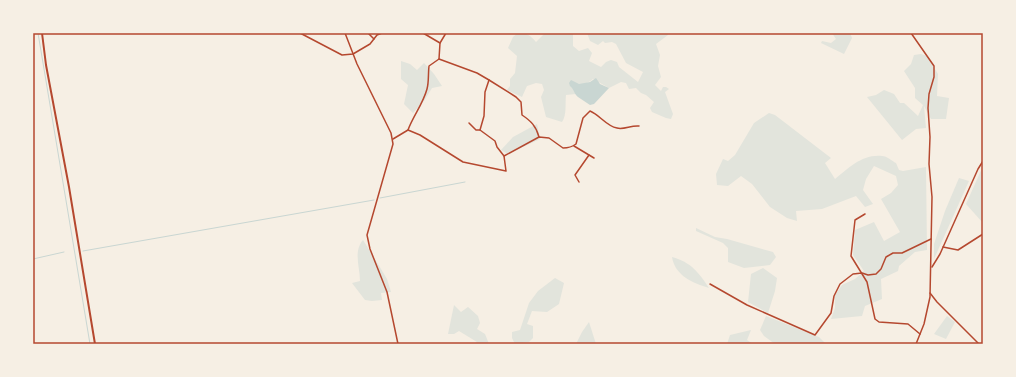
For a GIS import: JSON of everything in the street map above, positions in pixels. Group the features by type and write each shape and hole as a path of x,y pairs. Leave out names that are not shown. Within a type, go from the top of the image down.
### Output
{"street":[{"path":"42,33 46,66 69,187 95,344"},
{"path":"300,33 342,56 353,54 370,44 382,33"},
{"path":"345,33 353,54 393,140 367,235 370,249 387,292 398,344"},
{"path":"368,33 374,39"},
{"path":"423,33 440,43"},
{"path":"439,59 440,43 446,33"},
{"path":"911,33 934,66 934,77 929,94 928,108 930,137 928,164 932,197 930,293 924,324 916,344"},
{"path":"393,140 408,130 427,88 429,66 439,59"},
{"path":"439,59 477,73 516,97 521,102 522,115 537,129 538,137"},
{"path":"480,130 484,116 486,92 489,80"},
{"path":"504,156 538,137 549,138 563,148 574,146 576,144 582,118 590,110 611,126 619,129 639,126"},
{"path":"408,130 420,135 463,162 506,171 504,156 497,147 495,141 480,130 476,130 469,123"},
{"path":"574,146 594,158"},
{"path":"579,182 576,175 589,155"},
{"path":"931,269 943,247 983,161"},
{"path":"865,214 855,220 851,256 867,282 875,319 879,322 908,324 920,334"},
{"path":"943,247 958,250 983,234"},
{"path":"710,284 747,305 815,335 831,313 834,296 840,284 853,274 862,273 868,276 876,274 881,269 886,257 893,254 902,253 931,239"},
{"path":"930,293 979,344"}],"shaded area":[{"path":"518,33 528,35 536,42 545,33 573,33 573,46 579,51 588,48 592,53 589,61 601,67 606,62 611,60 617,62 619,67 638,82 643,72 626,63 616,44 612,42 605,43 603,41 598,45 590,41 587,33 668,33 668,35 656,44 660,55 658,66 661,77 655,85 661,91 663,87 669,89 665,92 673,114 671,119 652,112 650,108 654,102 636,88 629,89 626,83 621,82 609,88 593,79 573,88 576,94 566,95 565,113 562,122 546,117 541,97 544,90 542,84 536,83 527,86 522,97 507,90 510,86 510,79 515,73 517,56 508,48 513,37"},
{"path":"832,33 850,33 852,38 844,54 821,43 822,41 831,43 836,39"},
{"path":"921,54 927,56 938,74 937,96 949,98 946,119 931,119 924,106 926,128 916,129 902,140 867,97 876,95 884,90 894,94 900,103 904,103 918,116 923,105 915,98 915,88 904,71 911,64 914,55"},
{"path":"401,61 410,64 417,70 424,63 442,86 432,88 424,101 413,113 404,104 408,85 401,79"},
{"path":"596,78 600,84 609,88 594,104 590,105 577,96 569,83 571,80 579,84 590,82"},
{"path":"769,113 775,115 831,158 825,163 835,179 862,159 875,156 884,156 888,158 896,163 899,170 903,171 926,167 927,250 915,252 899,266 898,271 881,279 882,299 865,306 862,316 831,319 835,308 835,295 842,285 855,279 864,271 853,255 855,230 874,222 884,241 900,232 881,199 891,193 898,185 896,176 874,166 866,179 863,190 873,204 865,207 856,196 822,209 796,211 797,221 787,218 770,207 752,184 741,176 728,186 717,185 716,174 723,159 728,161 735,155 754,123"},
{"path":"537,124 540,139 508,154 501,150 513,137"},
{"path":"983,166 983,223 966,204"},
{"path":"959,178 969,181 934,259 934,244 945,211"},
{"path":"696,228 715,237 773,252 776,257 770,265 744,268 728,262 728,248 723,243 696,231"},
{"path":"363,240 387,279 391,292 381,293 382,300 365,300 352,283 360,281 358,250"},
{"path":"672,257 679,259 694,269 709,288 691,281 681,274 674,264"},
{"path":"763,268 777,278 775,291 768,313 748,302 751,274"},
{"path":"555,278 564,283 559,304 547,312 532,311 527,324 533,326 533,338 529,342 515,344 512,338 512,332 520,330 529,303 538,291"},
{"path":"454,305 461,312 468,307 478,316 480,323 477,329 485,334 489,344 473,344 477,342 459,331 454,334 448,334"},
{"path":"766,316 819,337 825,343 775,344 764,336 760,330"},
{"path":"947,316 955,322 946,339 934,334"},
{"path":"589,322 596,344 576,344 582,332"},
{"path":"751,330 747,340 753,344 727,344 730,335"}],"waterway":[{"path":"38,33 90,344"},
{"path":"380,198 465,182"},
{"path":"83,251 374,200"},
{"path":"33,259 64,252"}]}
